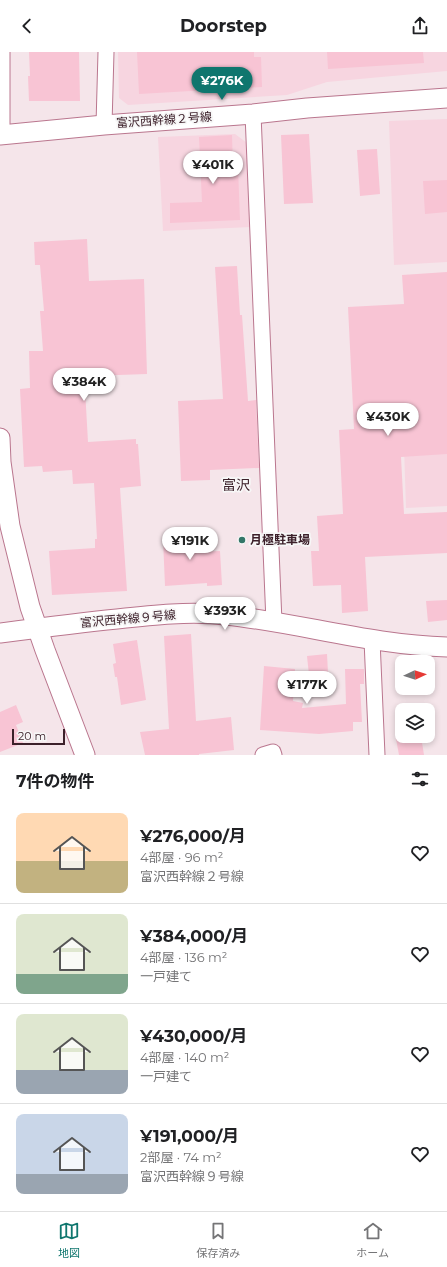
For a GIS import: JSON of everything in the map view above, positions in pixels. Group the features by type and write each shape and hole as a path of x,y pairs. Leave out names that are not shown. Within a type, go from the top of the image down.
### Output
{"street":[{"path":"0,52 0,126"},
{"path":"104,125 106,52"},
{"name":"富沢西幹線２号線","path":"0,135 307,108 447,98"},
{"path":"252,114 274,622"},
{"path":"0,438 1,462 10,526 37,628 85,755"},
{"name":"富沢西幹線９号線","path":"0,633 182,613 225,615 399,644 447,647"},
{"path":"372,640 377,755"},
{"path":"263,755 273,752 274,755"}],"shaded area":[{"path":"118,52 447,52 447,71 327,82 287,95 128,105 119,98"},
{"path":"447,119 447,262 394,265 389,121"},
{"path":"235,134 247,143 251,227 163,231 158,137"},
{"path":"447,321 447,506 406,508 400,323"}],"building":[{"path":"29,52 79,52 80,101 29,101"},
{"path":"137,52 254,52 254,57 261,57 262,87 139,94"},
{"path":"327,52 423,52 424,63 328,69"},
{"path":"309,134 313,203 284,204 281,135"},
{"path":"232,135 233,168 238,168 240,220 170,223 170,203 202,202 199,137"},
{"path":"377,149 380,194 360,196 357,150"},
{"path":"447,180 447,212 425,214 423,181"},
{"path":"87,239 89,281 144,279 147,374 90,376 90,388 85,389 88,442 136,439 136,444 138,444 141,486 120,488 127,591 52,595 49,551 95,548 95,539 97,539 94,483 73,484 72,470 43,472 42,466 24,467 20,389 30,388 29,351 43,351 40,311 44,311 40,265 35,265 34,242"},
{"path":"237,266 248,401 256,400 259,468 210,470 210,480 181,481 178,401 223,399 215,267"},
{"path":"447,272 447,454 401,457 404,514 447,512 447,553 365,557 368,611 342,613 341,585 313,586 311,551 319,551 317,516 343,514 339,430 354,429 348,307 404,304 402,275"},
{"path":"192,527 193,538 198,538 198,552 220,551 222,585 207,586 207,583 165,586 163,539 175,538 174,528"},
{"path":"447,600 447,620 428,622 426,601"},
{"path":"191,634 196,721 231,717 234,750 199,755 145,755 140,732 169,729 164,636"},
{"path":"137,640 146,700 121,705 117,677 115,677 113,664 116,663 113,644"},
{"path":"327,654 328,673 309,675 307,656"},
{"path":"264,666 295,669 293,701 303,703 302,708 346,704 345,669 364,669 364,684 360,684 362,722 353,722 353,731 319,734 260,730"},
{"path":"16,705 23,722 16,725 23,743 0,752 0,712"},
{"path":"397,743 422,743 424,755 399,755"}],"place":[{"name":"月極駐車場","path":"242,540"}],"district":[{"name":"富沢","path":"236,485"}]}
